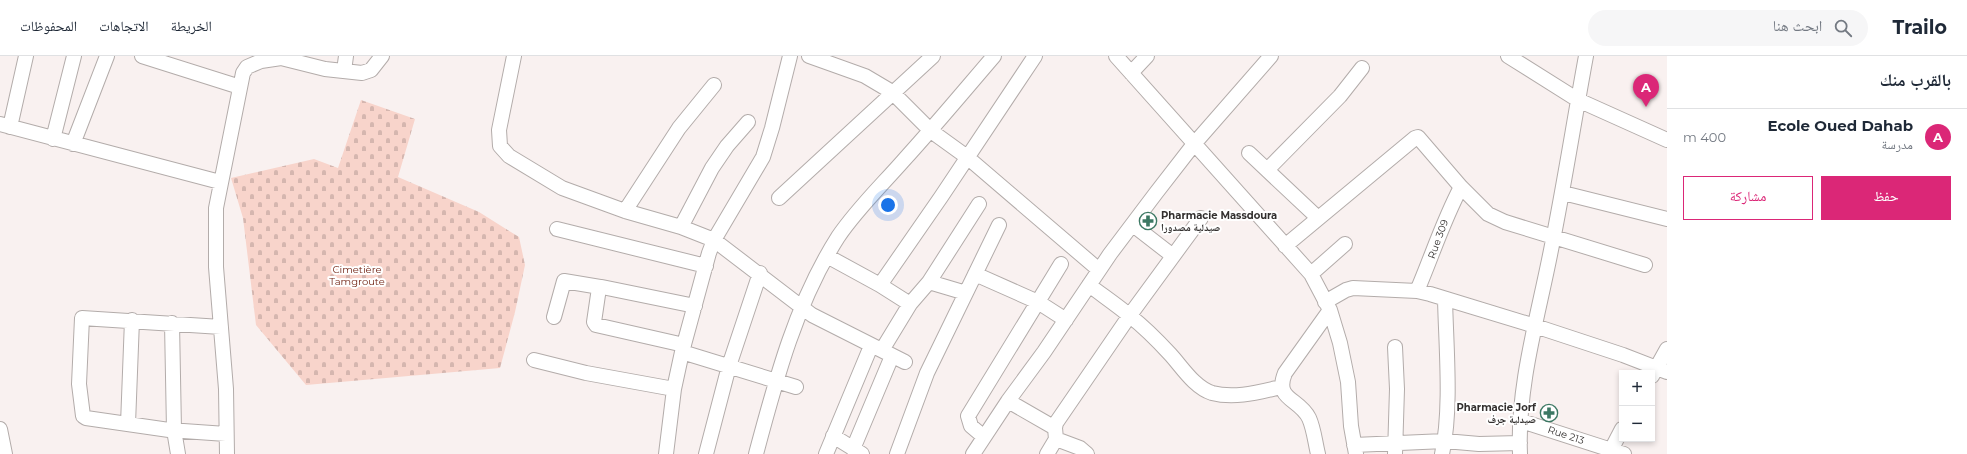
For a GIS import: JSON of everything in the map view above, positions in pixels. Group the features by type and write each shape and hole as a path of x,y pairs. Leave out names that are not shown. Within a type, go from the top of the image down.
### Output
{"street":[{"path":"26,56 5,126 220,182"},
{"path":"53,139 74,56"},
{"path":"73,144 106,56"},
{"path":"142,56 240,87"},
{"path":"344,71 346,56"},
{"path":"227,454 226,390 214,238 216,208 220,182 243,73 249,62 281,58 325,69 362,74 368,72 382,56"},
{"path":"514,56 499,130 500,146 509,156 562,188 625,211 681,227 714,240 760,273 801,307 905,362"},
{"path":"666,454 674,389 683,348 714,240 763,157 772,128 790,56"},
{"path":"809,56 835,60 866,76 892,92 930,131 967,157 1099,270"},
{"path":"779,198 892,92 933,56"},
{"path":"756,454 776,381 801,307 827,256 842,232 867,200 930,131 994,56"},
{"path":"880,285 941,197 1034,56"},
{"path":"1116,56 1311,274 1327,306 1340,343 1348,382 1355,449 1443,447 1479,444 1520,449 1521,421 1535,326 1563,193 1586,56"},
{"path":"1131,73 1147,56"},
{"path":"973,454 1008,401 1066,320 1088,285 1156,193 1194,144 1271,56"},
{"path":"1508,56 1578,100 1667,140"},
{"path":"1267,170 1340,96 1362,68"},
{"path":"625,211 679,128 714,85"},
{"path":"681,227 712,168 727,146 748,122"},
{"path":"1285,246 1317,217 1418,137 1461,187 1488,214 1645,265"},
{"path":"1249,153 1317,217"},
{"name":"Rue 309","path":"1417,291 1430,263 1439,233 1461,187"},
{"path":"1563,193 1667,219"},
{"path":"826,454 832,436 910,304 928,282 979,204"},
{"path":"1047,454 1055,433 1079,389 1130,315 1201,218"},
{"path":"897,454 927,373 999,225"},
{"path":"1133,225 1173,256"},
{"path":"557,228 706,266"},
{"path":"1311,274 1345,244"},
{"path":"827,256 880,285 910,304"},
{"path":"984,436 971,426 968,416 1061,264"},
{"path":"706,454 729,366 760,273"},
{"path":"975,274 1038,302 1066,320"},
{"path":"554,317 564,281 600,286 695,306"},
{"path":"928,282 966,293"},
{"path":"1088,285 1130,315 1156,339 1192,379 1211,392 1225,395 1240,395 1282,387"},
{"path":"600,286 594,322 596,324 683,348 729,366 796,387"},
{"path":"1318,454 1308,416 1284,393 1282,387 1285,373 1327,306 1346,290 1353,288 1417,291 1535,326 1659,372 1667,350"},
{"path":"1443,447 1447,384 1445,299"},
{"path":"221,327 85,317 81,320 79,384 83,416 86,418 174,430 226,434"},
{"path":"128,424 132,320"},
{"path":"172,324 174,430 178,454"},
{"path":"1395,347 1397,389 1396,448"},
{"path":"832,436 857,451 882,350"},
{"path":"534,360 586,373 674,389"},
{"path":"1008,401 1087,454"},
{"name":"Rue 213","path":"1521,421 1615,453"},
{"path":"0,429 5,454"},
{"path":"1615,453 1619,439"}],"green space":[{"name":"Cimetière Tamgroute","path":"361,100 415,119 398,177 479,212 519,237 525,265 515,312 500,368 306,385 256,325 243,218 231,178 314,159 338,168"}],"place":[{"name":"Ecole Oued Dahab","path":"1646,107"},
{"name":"Pharmacie Massdoura صيدلية مصدورا","path":"1148,221"},
{"name":"Pharmacie Jorf صيدلية جرف","path":"1549,413"}]}
